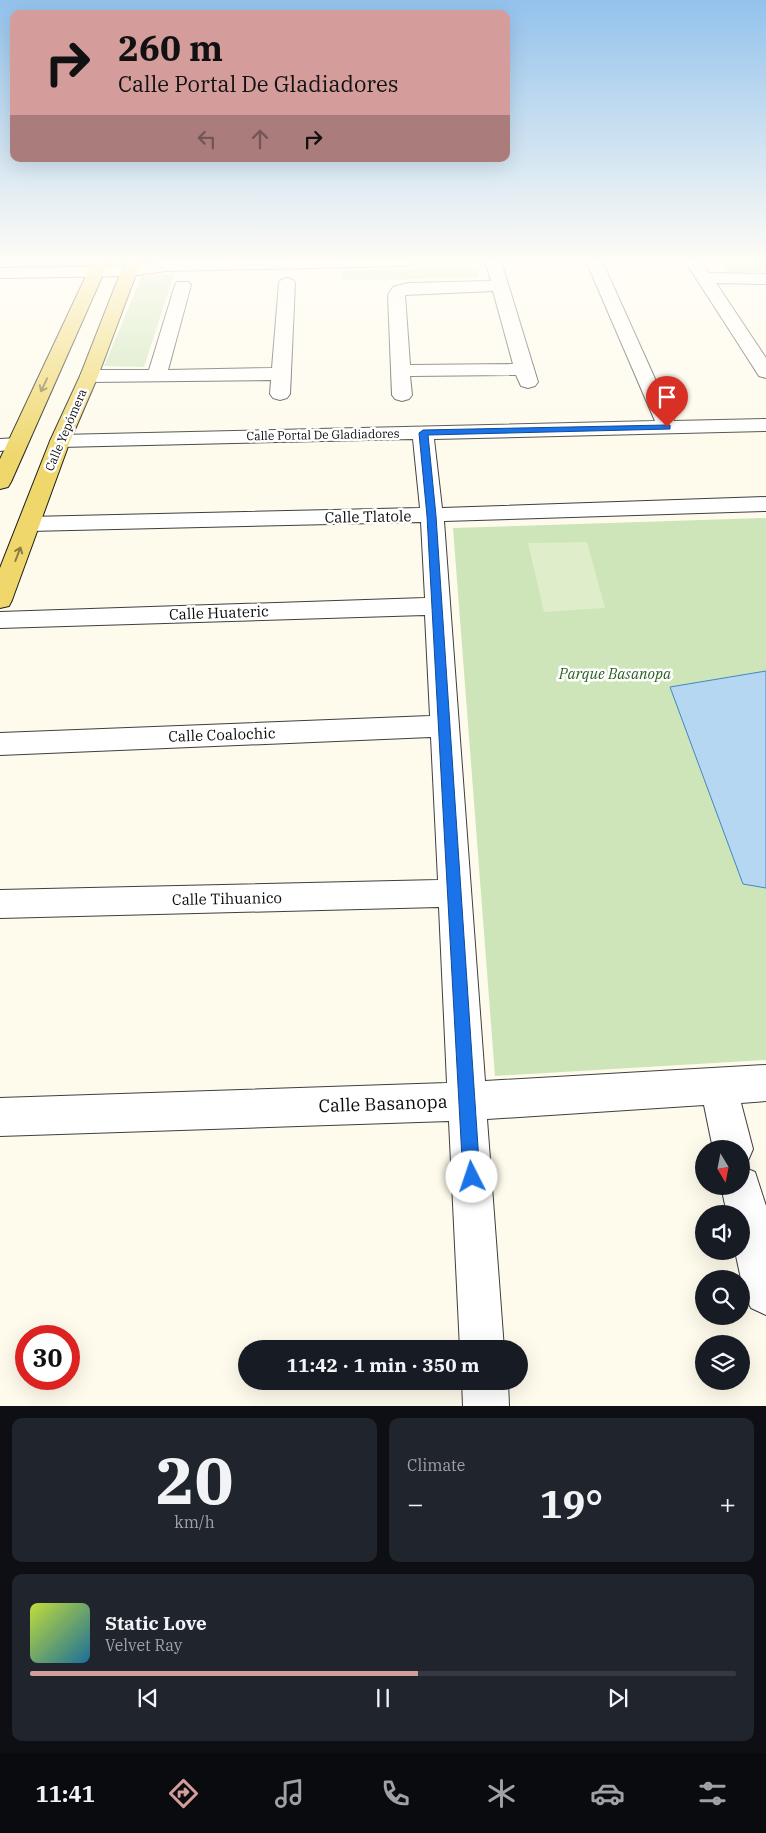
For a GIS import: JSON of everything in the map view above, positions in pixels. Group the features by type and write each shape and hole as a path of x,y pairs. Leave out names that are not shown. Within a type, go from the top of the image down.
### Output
{"main road":[{"path":"0,482 8,444 66,327"},
{"name":"Calle Yepómera","path":"0,600 60,441 108,327"}],"street":[{"path":"157,375 170,327"},
{"path":"280,394 284,327"},
{"path":"398,327 402,395"},
{"path":"400,371 526,376 512,327"},
{"path":"623,327 667,427"},
{"path":"738,327 764,365"},
{"path":"89,376 281,374"},
{"name":"Calle Portal De Gladiadores","path":"60,441 766,425"},
{"path":"423,433 432,516 481,1340"},
{"name":"Calle Tlatole","path":"29,524 432,516 766,504"},
{"name":"Calle Huateric","path":"0,620 437,606"},
{"name":"Calle Coalochic","path":"0,744 444,726"},
{"name":"Calle Tihuanico","path":"0,904 454,893"},
{"name":"Calle Basanopa","path":"0,1117 467,1101 766,1083"},
{"path":"718,1086 730,1140"},
{"path":"743,1195 766,1293"},
{"path":"485,1390 486,1406"}],"green space":[{"path":"121,327 157,327 144,367 104,366"},
{"name":"Parque Basanopa","path":"766,518 766,1060 495,1076 453,528"},
{"path":"587,542 605,608 544,612 528,543"}],"water":[{"path":"766,671 766,888 743,884 670,687"}],"route":[{"path":"472,1177 432,516 423,433 667,427"}]}
